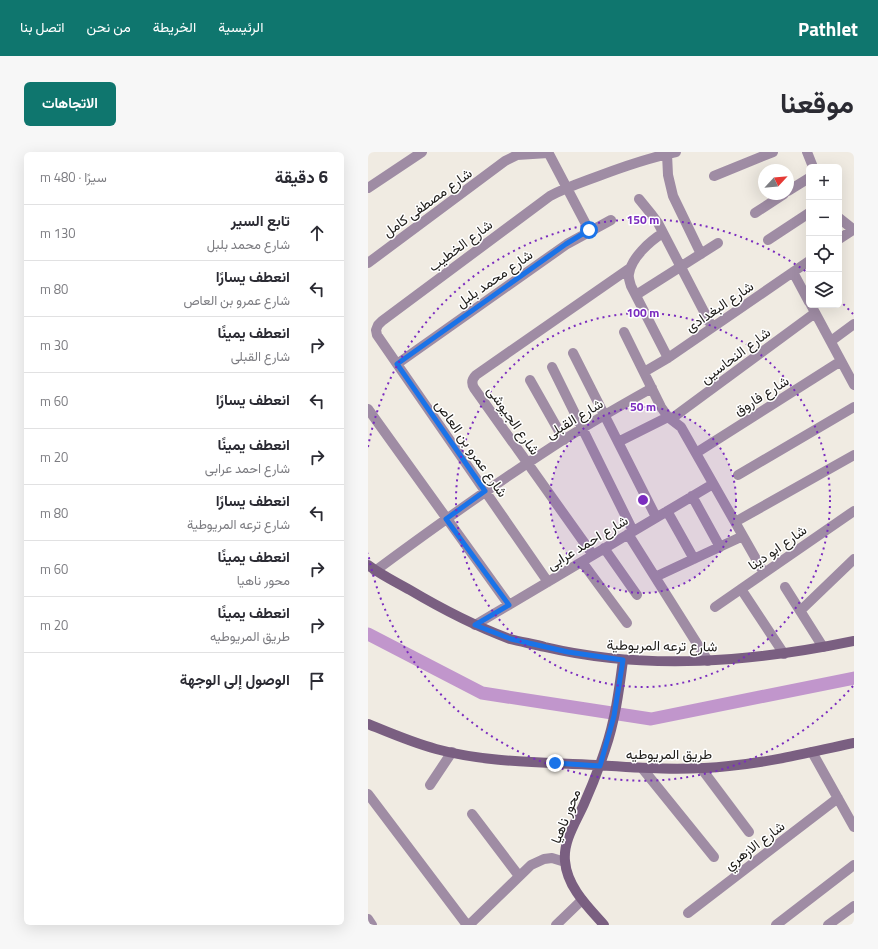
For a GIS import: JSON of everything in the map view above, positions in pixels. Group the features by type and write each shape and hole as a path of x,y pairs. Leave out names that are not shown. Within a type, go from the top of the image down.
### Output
{"main road":[{"name":"شارع ترعه المريوطية","path":"372,568 429,601 475,625 511,639 568,652 623,660 708,661 784,654 854,641"},
{"name":"محور ناهيا","path":"604,925 582,900 568,878 565,862 565,851 568,838 588,796 600,766 614,716 623,660"},
{"name":"طريق المريوطيه","path":"368,724 436,749 485,758 642,768 701,768 761,762 854,743"}],"street":[{"path":"368,188 422,152"},
{"path":"714,176 773,152"},
{"path":"807,152 812,164"},
{"path":"548,153 589,230"},
{"name":"شارع مصطفى كامل","path":"368,263 505,161 518,155 548,153"},
{"path":"672,153 668,175 673,196 701,254"},
{"name":"شارع الخطيب","path":"376,330 382,321 550,196 566,188 653,154 672,153"},
{"path":"794,187 806,180"},
{"path":"639,199 652,215 663,233 712,327"},
{"path":"755,213 775,200"},
{"path":"768,240 806,215"},
{"name":"شارع محمد بلبل","path":"397,364 566,244 589,230 611,220"},
{"path":"842,220 852,226 842,237"},
{"path":"663,233 648,244 630,268 629,279 668,358"},
{"path":"636,295 718,243"},
{"name":"شارع البغدادى","path":"644,372 668,358 806,263"},
{"name":"شارع الجيوشى","path":"593,555 474,388 473,379 476,375 630,268"},
{"path":"793,272 806,296"},
{"path":"813,309 854,385"},
{"name":"شارع النحاسين","path":"618,442 670,418 813,309"},
{"path":"830,341 854,324"},
{"name":"شارع عمرو بن العاص","path":"376,330 377,335 548,582"},
{"path":"624,332 652,388 670,418 681,427 764,573"},
{"path":"573,354 656,517"},
{"name":"شارع فاروق","path":"696,453 841,362"},
{"path":"552,367 630,533 655,577 708,661"},
{"path":"530,380 564,440"},
{"name":"شارع القبلى","path":"372,568 485,491 564,440 652,388"},
{"path":"738,475 854,407"},
{"path":"368,409 509,605"},
{"path":"735,522 854,455"},
{"name":"شارع احمد عرابى","path":"475,625 713,484"},
{"path":"692,496 720,547"},
{"path":"667,511 694,559"},
{"name":"شارع ابو دينا","path":"715,607 854,511"},
{"path":"655,577 743,536"},
{"path":"604,548 637,595"},
{"path":"800,611 854,559"},
{"path":"582,562 627,624"},
{"path":"785,587 823,647"},
{"path":"741,589 784,654"},
{"path":"430,786 452,752"},
{"path":"812,752 854,827"},
{"path":"642,768 714,857"},
{"path":"701,768 749,832"},
{"path":"368,794 468,925 531,865 544,859 552,858 565,862"},
{"name":"شارع الازهري","path":"688,913 838,798"},
{"path":"472,814 519,876"},
{"path":"776,925 854,865"},
{"path":"556,925 582,900"},
{"path":"828,925 854,906"},
{"path":"368,919 372,925"}],"waterway":[{"path":"368,634 482,693 651,719 854,678"}],"route":[{"path":"555,763 600,766 606,750 614,716 623,660 568,652 511,639 475,625 509,605 446,519 485,491 397,364 566,244 589,230"}]}
